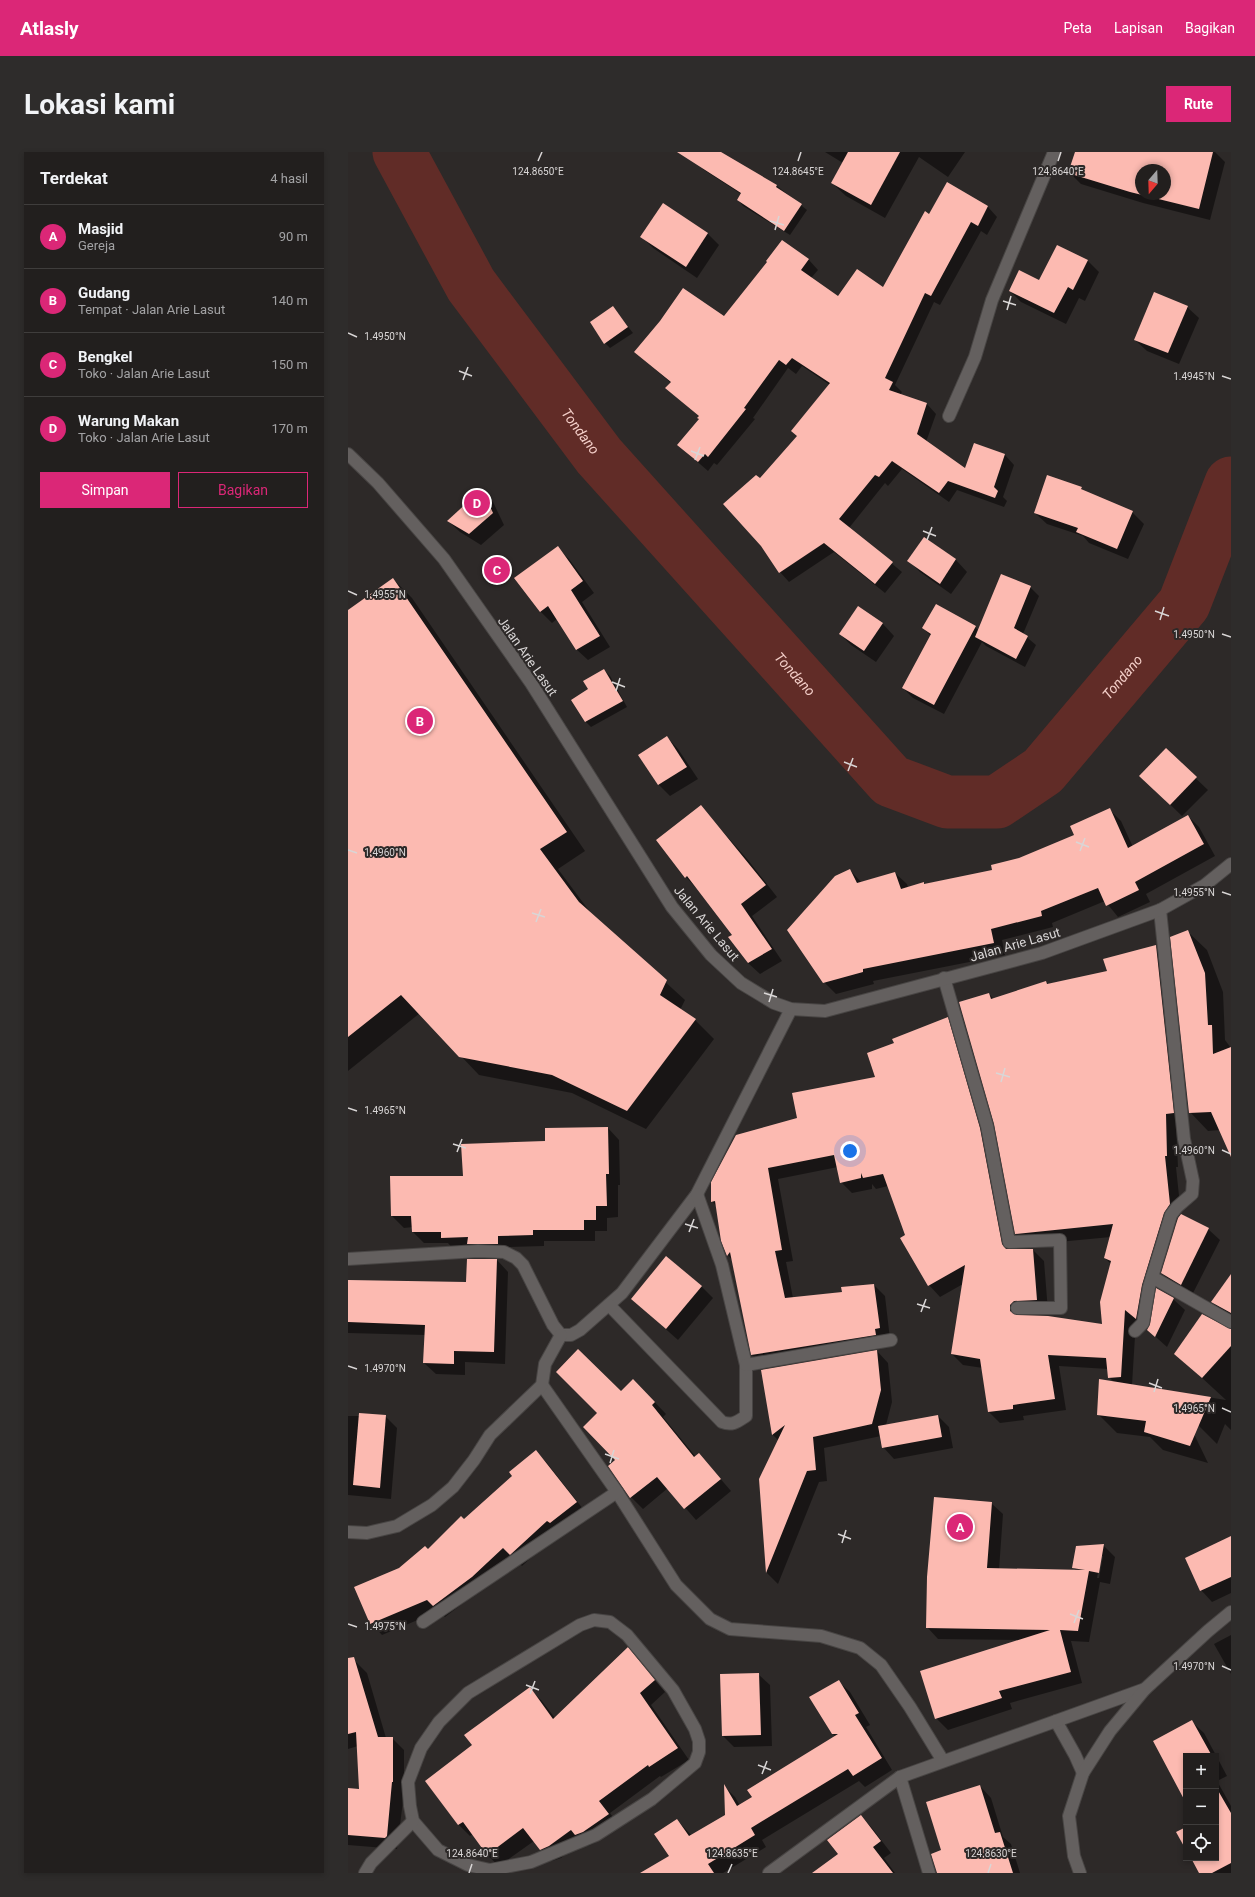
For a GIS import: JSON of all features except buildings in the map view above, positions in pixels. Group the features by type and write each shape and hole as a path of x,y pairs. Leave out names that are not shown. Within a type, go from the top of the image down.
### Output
{"street":[{"path":"949,416 975,357 995,293 1054,152"},
{"name":"Jalan Arie Lasut","path":"348,454 378,483 444,559 531,683 672,907 711,955 741,983 774,1003 791,1009 825,1011 1042,953 1160,910 1205,885 1231,864"},
{"path":"1135,1331 1143,1323 1152,1277 1172,1215 1177,1207 1192,1194 1193,1181 1184,1139 1160,910"},
{"path":"944,978 986,1126 1009,1242 1060,1240 1061,1308 1017,1308"},
{"path":"561,1335 571,1335 580,1330 622,1293 697,1194 791,1009"},
{"path":"609,1305 722,1422 735,1424 746,1416 746,1365 722,1265 697,1194"},
{"path":"348,1259 478,1250 504,1252 516,1258 522,1265 553,1325 561,1335"},
{"path":"1152,1277 1231,1322"},
{"path":"348,1532 367,1533 397,1526 432,1505 453,1487 474,1460 490,1435 542,1386 545,1364 561,1335"},
{"path":"746,1365 891,1340"},
{"path":"542,1386 616,1492 676,1585 710,1619 730,1629 821,1636 860,1648 881,1665 943,1760"},
{"path":"422,1622 616,1492"},
{"path":"1080,1873 1074,1856 1069,1816 1083,1773 1110,1731 1145,1689 1231,1612"},
{"path":"594,1620 610,1622 627,1635 673,1690 695,1729 699,1741 699,1752 695,1763 652,1799 596,1835 531,1862 490,1870 468,1865 438,1850 413,1821 408,1782 421,1748 439,1722 468,1693 580,1625 594,1620"},
{"path":"769,1873 900,1776 1145,1689"},
{"path":"1056,1721 1083,1773"},
{"path":"900,1776 929,1873"},
{"path":"365,1873 371,1863 413,1821"}],"waterway":[{"name":"Tondano","path":"399,152 471,285 599,456 891,781 947,802 997,802 1043,771 1184,604 1231,483"}],"place":[{"name":"Warung Makan","path":"477,503"},
{"name":"Bengkel","path":"497,570"},
{"name":"Gudang","path":"420,721"},
{"name":"Masjid","path":"960,1527"}]}
